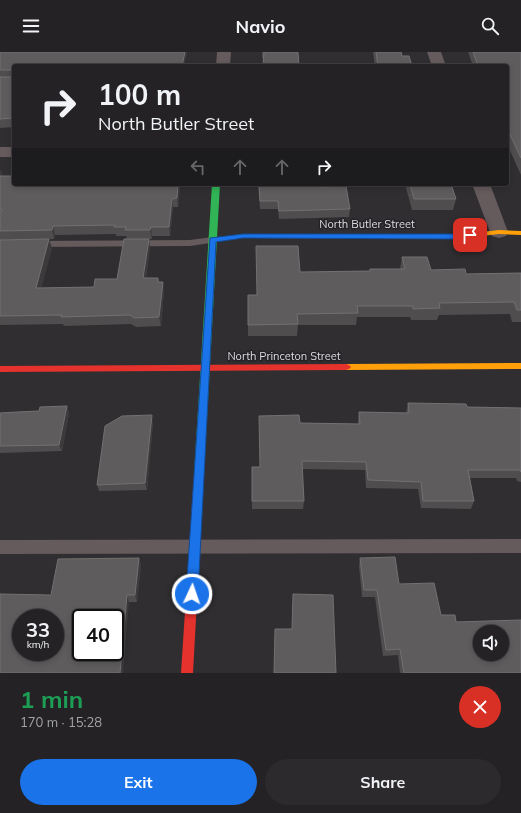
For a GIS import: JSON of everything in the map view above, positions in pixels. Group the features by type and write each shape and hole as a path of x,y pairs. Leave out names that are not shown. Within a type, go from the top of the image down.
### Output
{"street":[{"path":"223,64 224,52"},
{"path":"434,52 438,64"},
{"path":"0,152 12,152"},
{"path":"188,673 216,186"},
{"path":"482,186 498,232"},
{"name":"North Butler Street","path":"213,240 243,236 455,237 498,232 521,233"},
{"name":"North Princeton Street","path":"0,369 521,366"}],"lane":[{"path":"24,244 190,243 213,240"},
{"path":"0,547 521,546"}],"building":[{"path":"0,52 185,52 182,64 12,64 12,70 0,70"},
{"path":"264,52 298,52 299,64 263,64"},
{"path":"376,52 401,52 402,56 409,56 411,64 378,64"},
{"path":"473,52 521,52 521,158 509,132 509,64 477,64"},
{"path":"0,77 12,77 12,118 0,119"},
{"path":"0,176 12,176 12,186 178,186 177,198 172,199 169,227 151,227 150,230 125,230 126,227 114,227 115,225 53,226 52,230 0,231 0,214 2,210 0,210"},
{"path":"259,186 346,186 350,209 279,211 278,201 260,201"},
{"path":"411,186 452,186 456,199 414,199"},
{"path":"49,239 36,288 94,287 95,279 117,279 124,239 149,239 143,278 158,278 158,282 163,282 159,317 134,318 130,315 61,317 62,315 0,316 0,240"},
{"path":"256,246 298,246 300,272 405,269 402,257 427,257 431,270 465,269 466,274 521,273 521,310 517,310 514,302 439,303 440,308 413,309 413,306 357,306 358,313 297,314 298,324 248,325 248,295 257,295"},
{"path":"408,403 466,404 467,407 521,408 521,472 520,470 468,470 474,501 423,501 421,482 368,480 366,462 302,461 304,501 252,501 252,467 260,467 259,416 299,415 300,423 360,424 359,412 409,413"},
{"path":"67,406 59,445 0,446 0,413 39,411 40,407"},
{"path":"152,415 145,483 97,485 105,426 122,416"},
{"path":"395,557 399,584 434,583 441,615 455,615 456,622 521,620 521,673 404,673 400,649 386,650 377,590 364,590 360,558"},
{"path":"139,558 135,595 127,595 124,628 124,609 72,609 72,661 121,661 120,673 0,673 0,594 51,595 58,559"},
{"path":"293,594 333,595 336,673 274,673 275,629 292,629"}],"traffic: fast":[{"path":"199,473 216,186"}],"traffic: slow":[{"path":"383,237 455,237 499,232 521,233"},
{"path":"346,367 521,366"}],"traffic: jam":[{"path":"213,240 243,236 383,237"},
{"path":"0,369 346,367"},
{"path":"187,673 199,473"}],"route":[{"path":"192,594 213,240 243,236 455,237 470,235"}]}
